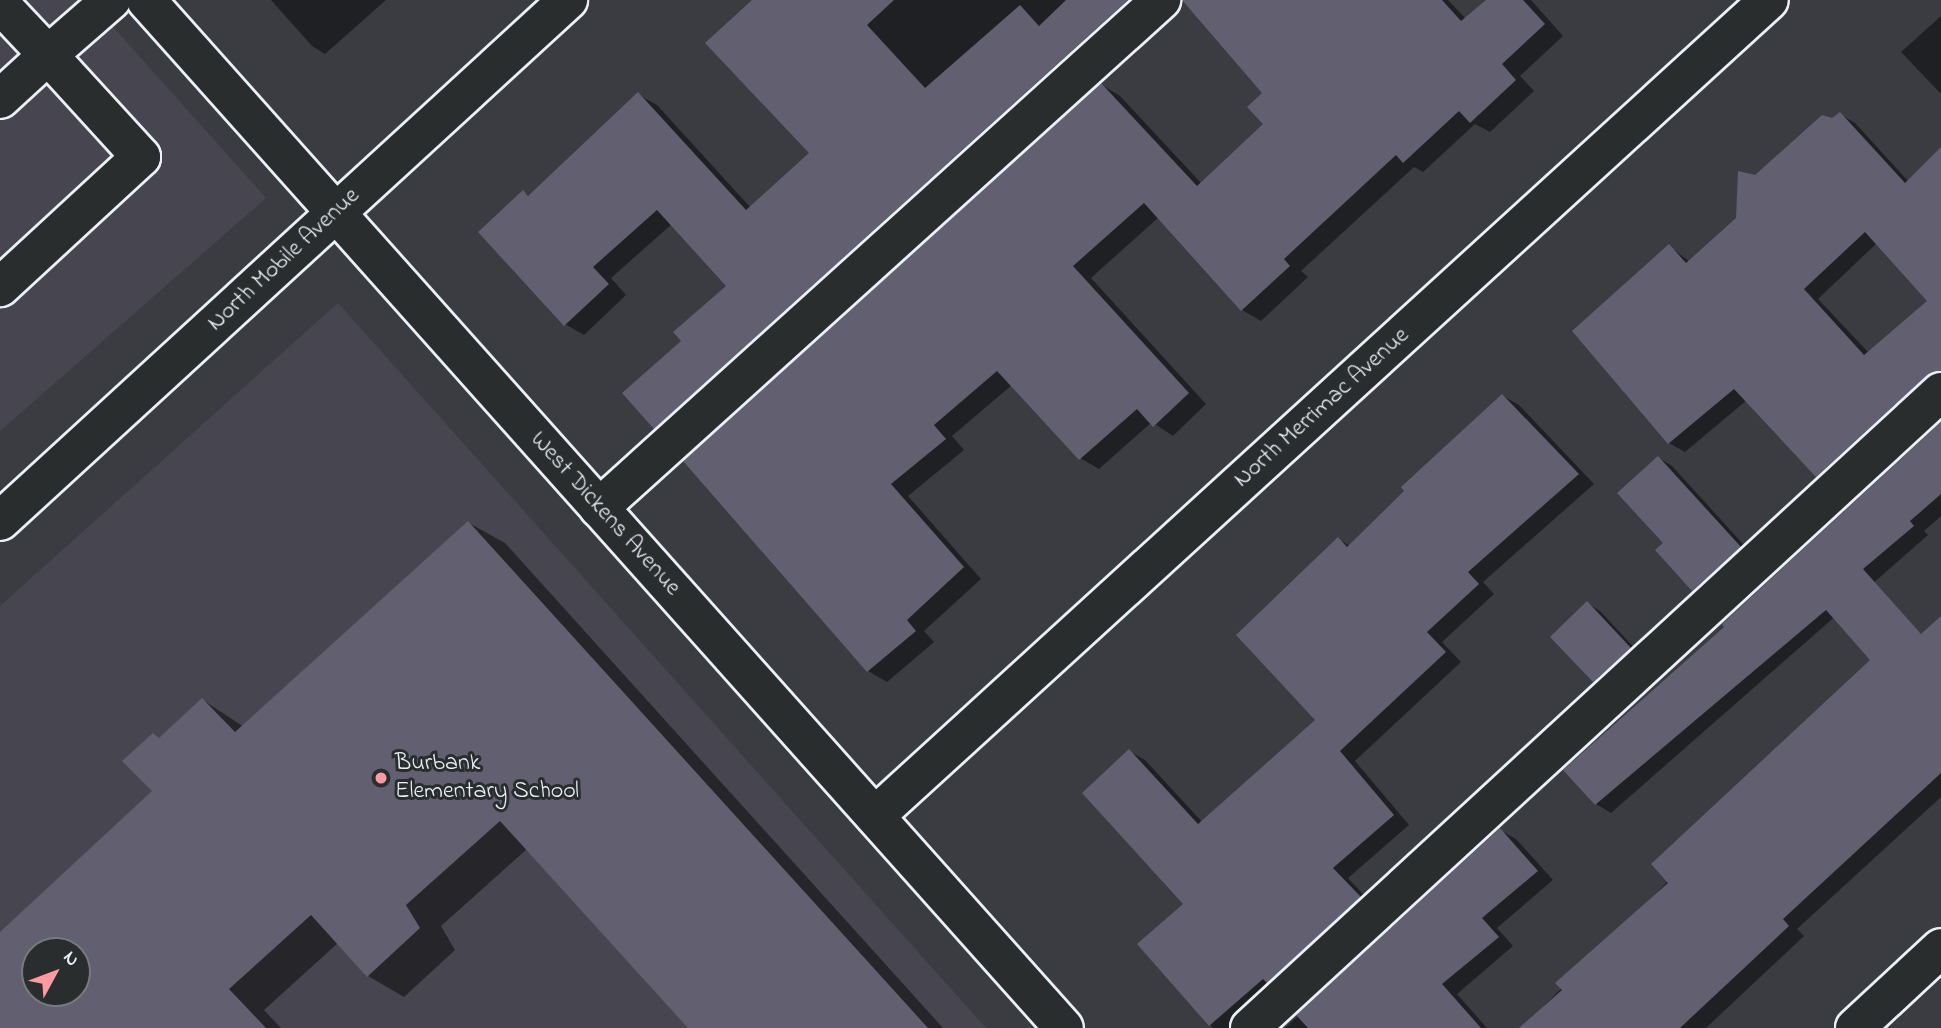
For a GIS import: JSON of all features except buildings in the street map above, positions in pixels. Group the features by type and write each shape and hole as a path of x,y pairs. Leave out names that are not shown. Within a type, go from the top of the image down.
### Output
{"street":[{"path":"0,99 111,0"},
{"name":"West Dickens Avenue","path":"146,0 1064,1028"},
{"name":"North Mobile Avenue","path":"0,521 568,0"},
{"path":"599,508 1161,0"},
{"name":"North Merrimac Avenue","path":"875,816 1769,0"},
{"path":"0,4 141,157 0,287"},
{"path":"1250,1028 1941,392"},
{"path":"1854,1028 1941,948"}],"shaded area":[{"path":"0,0 89,0 266,198 0,431"},
{"name":"Burbank Elementary School","path":"338,303 986,1028 0,1028 0,606"}],"place":[{"name":"Burbank Elementary School","path":"381,778"}]}
